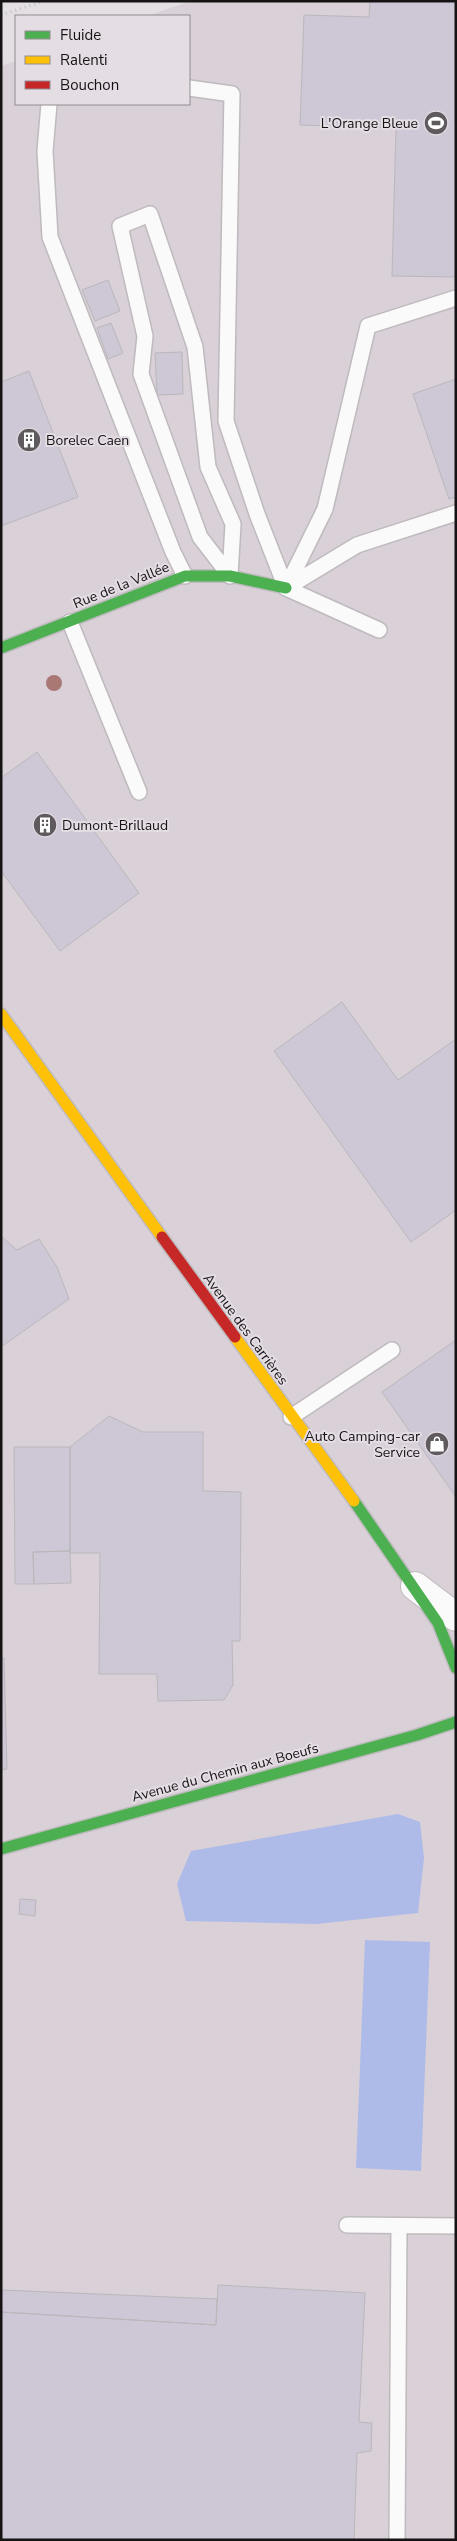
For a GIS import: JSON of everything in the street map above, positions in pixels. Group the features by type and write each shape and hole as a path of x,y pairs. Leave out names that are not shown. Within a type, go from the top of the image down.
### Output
{"street":[{"name":"Rue de la Vallée","path":"1,648 185,576 230,576 286,588"},
{"name":"Avenue des Carrières","path":"1,1014 291,1417 381,1538 438,1623 456,1668"},
{"path":"410,1582 456,1617"},
{"name":"Avenue du Chemin aux Boeufs","path":"1,1849 417,1735 456,1722"}],"lane":[{"path":"190,88 232,94 226,422 257,514 286,588 379,630"},
{"path":"49,105 45,151 50,237 173,552 185,576"},
{"path":"150,214 195,347 208,467 233,524 230,576 200,537 141,374 145,336 120,226 150,214"},
{"path":"286,588 325,509 368,326 456,298"},
{"path":"286,588 357,545 456,513"},
{"path":"70,622 139,792"},
{"path":"291,1417 392,1350"},
{"path":"347,2225 456,2226"},
{"path":"397,2540 399,2226"}],"path":[{"path":"1,15 44,1"}],"shaded area":[{"path":"191,1 456,1 456,2540 1,2540 1,66 15,61 15,105 190,105 190,15 150,15"}],"water":[{"path":"398,1814 420,1822 424,1858 418,1913 316,1924 186,1921 177,1884 191,1851"},
{"path":"365,1940 430,1942 421,2171 356,2168"}],"building":[{"path":"370,1 456,1 456,277 392,276 396,128 300,125 304,15 369,17"},
{"path":"108,280 120,311 95,321 82,290"},
{"path":"111,323 123,353 108,359 97,328"},
{"path":"182,352 183,394 157,395 155,353"},
{"name":"Borelec Caen","path":"29,371 78,497 1,526 1,382"},
{"path":"456,379 456,497 449,499 413,394"},
{"name":"Dumont-Brillaud","path":"37,752 139,893 60,951 1,871 1,778"},
{"path":"342,1002 398,1080 456,1039 456,1210 411,1242 274,1051"},
{"path":"1,1236 17,1250 39,1239 57,1267 69,1299 1,1347"},
{"name":"Auto Camping-car Service","path":"456,1340 456,1497 382,1392"},
{"path":"109,1416 143,1432 203,1432 203,1491 241,1492 240,1641 232,1641 233,1685 224,1700 158,1701 157,1674 99,1674 100,1553 70,1553 70,1447"},
{"path":"14,1447 70,1447 70,1551 33,1552 34,1584 15,1584"},
{"path":"70,1551 71,1583 34,1584 33,1552"},
{"path":"1,1658 4,1658 7,1769 1,1770"},
{"path":"20,1899 36,1900 35,1916 19,1914"},
{"path":"218,2285 365,2293 359,2422 372,2423 371,2451 357,2453 354,2540 1,2540 1,2312 216,2325"},
{"path":"1,2290 217,2299 216,2325 1,2312"}],"traffic: fast":[{"path":"1,648 185,576 230,576 286,588"},
{"path":"354,1501 438,1623 456,1668"},
{"path":"1,1849 417,1735 456,1722"}],"traffic: slow":[{"path":"1,1014 162,1237"},
{"path":"235,1337 354,1501"}],"traffic: jam":[{"path":"162,1237 235,1337"}],"place":[{"name":"L'Orange Bleue","path":"436,123"},
{"name":"Borelec Caen","path":"29,440"},
{"name":"Dumont-Brillaud","path":"45,825"},
{"name":"Auto Camping-car Service","path":"437,1444"}]}
